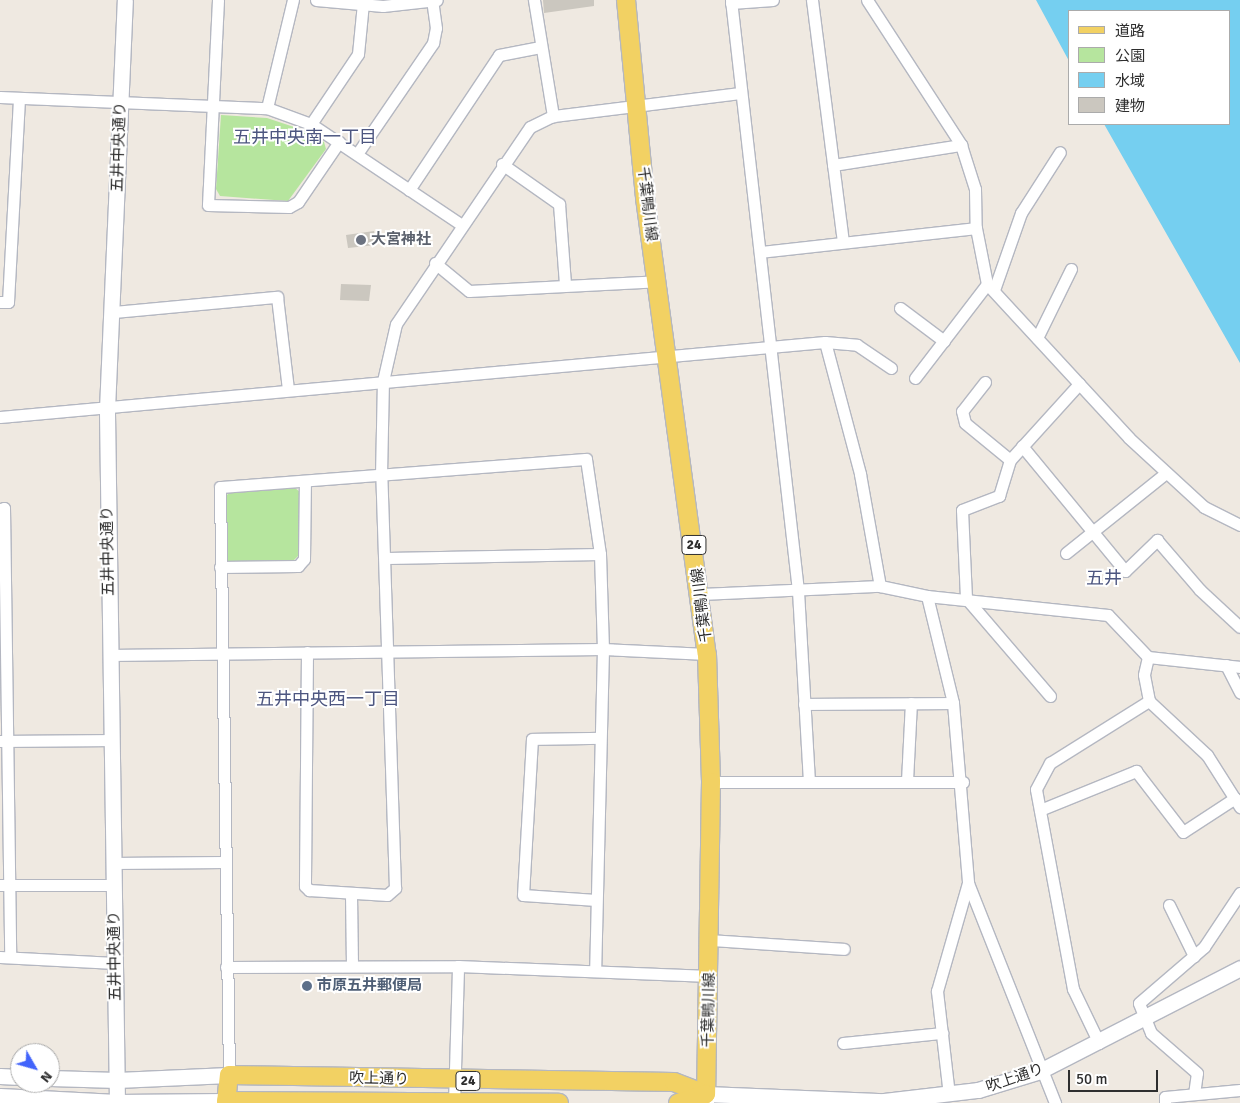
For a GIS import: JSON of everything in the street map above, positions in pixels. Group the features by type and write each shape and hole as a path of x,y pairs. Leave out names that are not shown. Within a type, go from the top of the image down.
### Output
{"main road":[{"name":"千葉鴨川線","path":"626,0 635,106 657,281 701,594 707,654 711,782 710,976 706,1099"},
{"name":"吹上通り","path":"229,1075 456,1081 674,1082 706,1099"},
{"path":"226,1102 229,1075"},
{"name":"吹上通り","path":"678,1103 706,1099"},
{"name":"吹上通り","path":"226,1102 560,1103"}],"street":[{"name":"五井中央通り","path":"117,1102 106,409 114,312 125,0"},
{"path":"218,0 211,105 208,205 289,207 298,202 339,142"},
{"path":"267,108 292,0"},
{"path":"316,0 363,3 434,0 436,28 433,43 357,154"},
{"path":"534,0 540,47 553,116"},
{"path":"773,0 731,2 739,93 760,252 798,591 809,780"},
{"path":"812,0 842,240"},
{"path":"867,0 961,145 975,189 976,228 990,287 1079,384 1166,473 1204,507 1240,525"},
{"path":"311,124 358,54 363,3"},
{"path":"409,190 500,55 540,47"},
{"path":"307,652 305,886 309,890 387,895 395,888 387,558 381,475 383,382 396,324 502,164 530,127 553,116 739,93"},
{"path":"0,97 121,104 267,108 311,124 462,224"},
{"path":"0,302 8,302 19,98"},
{"path":"833,164 961,145"},
{"path":"915,378 944,340 990,287 1021,213 1060,152"},
{"path":"502,164 559,204 566,283"},
{"path":"760,252 842,240 976,228"},
{"path":"435,263 470,291 566,283 657,281"},
{"path":"1037,338 1071,269"},
{"path":"114,312 277,298 288,390"},
{"path":"900,308 944,340"},
{"path":"825,342 860,474 880,586"},
{"path":"0,417 106,409 288,390 669,358 825,342 857,345 891,368"},
{"path":"985,382 962,411 964,423 1010,460"},
{"path":"1050,696 966,598 962,510 999,496 1010,460 1079,384"},
{"path":"1022,446 1125,571 1157,540 1200,590 1240,627"},
{"path":"229,1075 220,652 220,487 586,459 600,554 603,649 599,738 595,970"},
{"path":"1066,553 1166,473"},
{"path":"220,567 298,566 304,559 305,481"},
{"path":"0,509 4,508 2,613 5,957 115,963"},
{"path":"387,558 600,554"},
{"path":"701,594 880,586 928,596 966,598 1108,615 1148,657 1240,667"},
{"path":"928,596 953,703 963,782 968,884 1040,1071 1056,1103"},
{"path":"110,655 220,652 390,653 603,649 707,654"},
{"path":"1040,810 1136,771 1183,832 1237,802 1207,755 1149,701 1144,675 1148,657"},
{"path":"1226,665 1240,693"},
{"path":"1099,1043 1073,989 1036,789 1050,763 1149,701"},
{"path":"907,781 911,703"},
{"path":"804,704 953,703"},
{"path":"596,900 523,895 532,739 599,738"},
{"path":"3,741 111,740"},
{"path":"711,782 809,780 963,782"},
{"path":"112,862 224,862"},
{"path":"949,1095 937,991 968,884"},
{"path":"4,885 113,885"},
{"path":"1194,1094 1197,1073 1143,1021 1139,1003 1194,956 1240,893"},
{"path":"351,894 352,966"},
{"path":"1169,905 1194,956"},
{"path":"710,940 844,949"},
{"path":"226,967 458,966 710,976"},
{"path":"454,1102 458,966"},
{"name":"吹上通り","path":"706,1099 884,1101 949,1095 1040,1071 1143,1021 1240,968"},
{"path":"843,1043 942,1034"},
{"name":"吹上通り","path":"60,1078 117,1080 229,1075"},
{"path":"1165,1103 1165,1097 1240,1090"},
{"name":"吹上通り","path":"0,1096 117,1102 226,1102"}],"green space":[{"path":"221,115 267,118 306,131 324,142 326,149 288,201 220,196 216,189"},
{"path":"294,487 301,493 300,554 293,561 228,561 225,497 230,492"}],"water":[{"path":"1036,0 1240,0 1240,363 1105,125 1230,125 1230,10 1068,10 1068,59"}],"building":[{"path":"543,0 594,0 594,6 544,13"},
{"name":"大宮神社","path":"374,231 376,245 348,248 346,235"},
{"path":"341,284 371,285 369,301 340,300"}],"place":[{"name":"大宮神社","path":"361,240"},
{"name":"市原五井郵便局","path":"307,986"}],"district":[{"name":"五井中央南一丁目","path":"305,137"},
{"name":"五井","path":"1104,578"},
{"name":"五井中央西一丁目","path":"328,699"}]}
